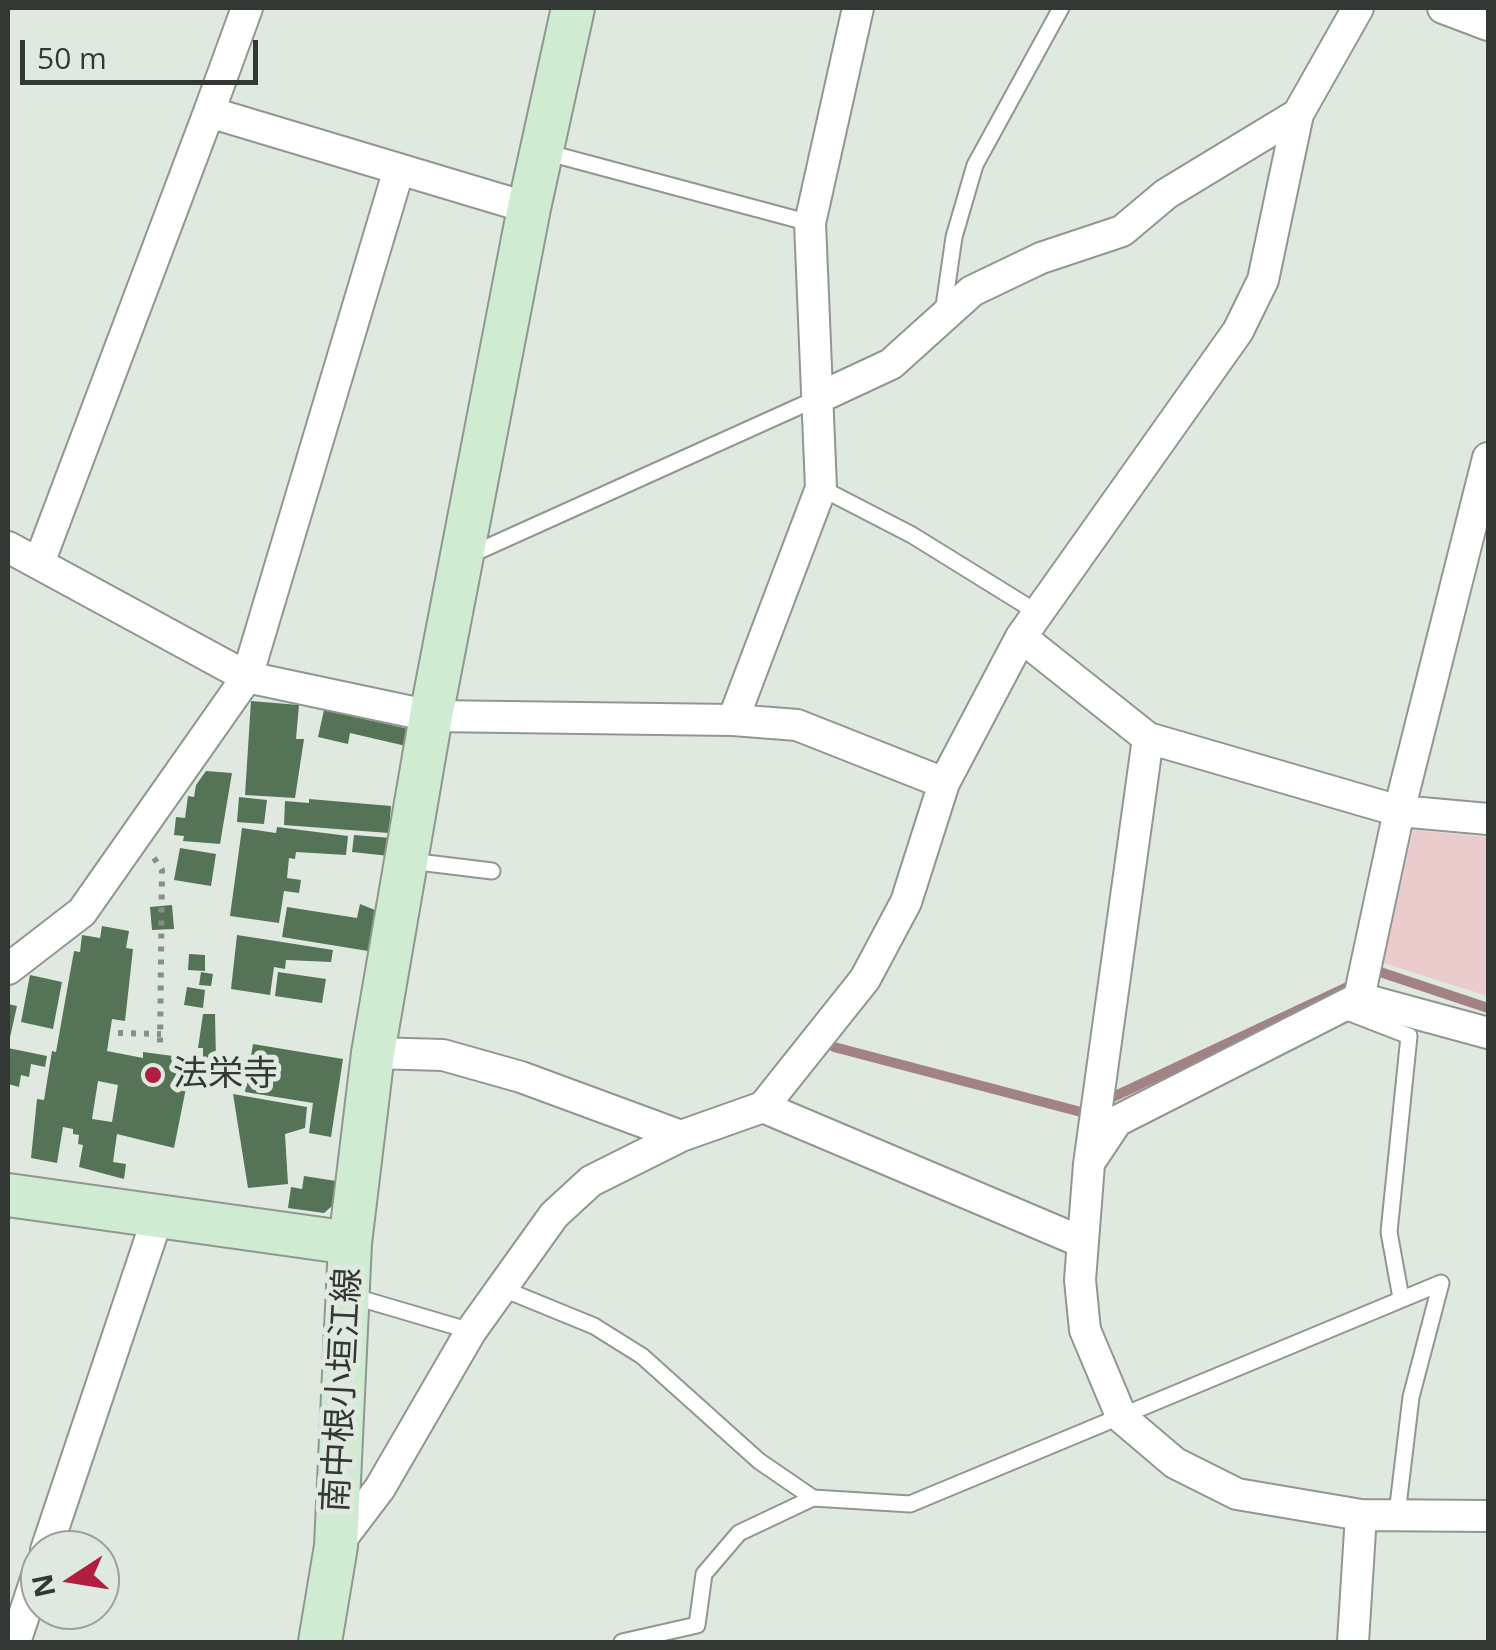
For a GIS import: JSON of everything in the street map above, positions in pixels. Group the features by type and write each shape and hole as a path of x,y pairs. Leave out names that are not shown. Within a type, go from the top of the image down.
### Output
{"street":[{"path":"39,563 246,8"},
{"path":"350,1243 373,1053 431,716 529,208 573,8"},
{"path":"733,720 821,488 810,223 858,8"},
{"path":"336,1546 380,1488 470,1331 554,1214 591,1181 681,1136 762,1107 865,979 906,902 944,783 1030,625 1238,331 1263,280 1298,114 1358,8"},
{"path":"1442,8 1488,25"},
{"path":"209,112 529,208"},
{"path":"818,398 891,364 972,292 1041,258 1122,231 1166,194 1298,114"},
{"path":"8,970 82,912 246,677 399,169"},
{"path":"1352,1000 1368,956 1399,810 1488,458"},
{"path":"8,547 246,677 431,716 733,720 797,725 944,783"},
{"path":"1030,625 1148,738 1399,810 1488,820"},
{"path":"1148,738 1089,1164 1082,1242 1085,1330 1122,1418 1175,1463 1236,1494 1361,1515 1488,1516"},
{"path":"1089,1164 1117,1121 1352,1000 1488,1032"},
{"path":"373,1053 443,1055 521,1077 681,1136"},
{"path":"762,1107 1082,1242"},
{"name":"南中根小垣江線","path":"8,1195 350,1243 336,1546 320,1642"},
{"path":"53,1530 158,1219"},
{"path":"1354,1642 1361,1515"}],"lane":[{"path":"942,316 954,237 975,165 1060,8"},
{"path":"542,151 810,223"},
{"path":"462,559 818,398"},
{"path":"821,488 912,535 1030,625"},
{"path":"406,861 492,871"},
{"path":"1352,1000 1409,1036 1389,1232 1402,1298"},
{"path":"700,1642 697,1624 704,1574 739,1533 813,1498 910,1504 1441,1283 1411,1397 1397,1514"},
{"path":"501,1288 594,1326 642,1356 759,1460 813,1498"},
{"path":"348,1294 470,1331"},
{"path":"622,1642 697,1624"}],"path":[{"path":"138,832 162,870 160,1048"},
{"path":"118,1034 161,1034"}],"shaded area":[{"path":"1413,830 1488,837 1488,996 1383,963"}],"building":[{"path":"251,701 299,705 296,739 304,739 295,798 245,795"},
{"path":"324,710 409,729 406,746 350,733 348,744 318,737"},
{"path":"206,771 232,773 220,844 183,841 184,836 174,835 176,817 185,818 188,796 194,797 196,785"},
{"path":"239,797 267,800 264,824 237,822"},
{"path":"309,799 391,806 389,833 284,825 285,801 309,803"},
{"path":"277,827 348,836 346,855 296,852 295,859 289,858 287,878 301,880 299,893 284,891 279,923 230,916 242,828 276,833"},
{"path":"354,835 391,838 389,856 352,852"},
{"path":"180,848 216,854 211,886 174,880"},
{"path":"360,904 380,912 374,952 282,937 287,907 357,918"},
{"path":"172,905 174,929 152,930 150,907"},
{"path":"102,926 129,931 126,948 133,949 125,1021 112,1019 107,1051 143,1058 143,1052 173,1056 171,1065 190,1068 174,1148 117,1134 113,1162 126,1164 124,1179 79,1167 83,1145 78,1144 79,1135 73,1134 73,1129 63,1127 57,1163 31,1158 37,1099 44,1100 52,1051 56,1052 74,951 80,952 82,935 100,938","holes":["98,1081 118,1085 112,1122 92,1119"]},
{"path":"237,935 333,950 331,962 286,960 285,969 274,967 270,995 231,989"},
{"path":"189,954 205,955 205,971 188,970"},
{"path":"201,972 213,974 211,986 199,985"},
{"path":"278,972 326,979 322,1003 275,996"},
{"path":"30,975 62,982 53,1029 21,1022"},
{"path":"187,987 205,990 203,1008 184,1005"},
{"path":"8,1004 17,1006 9,1042 8,1042"},
{"path":"203,1014 215,1014 216,1060 203,1060 203,1048 198,1048"},
{"path":"253,1044 343,1059 331,1137 309,1133 313,1103 245,1092"},
{"path":"8,1048 47,1056 45,1067 31,1064 29,1077 21,1075 19,1087 8,1084"},
{"path":"233,1094 307,1107 305,1128 285,1134 288,1184 248,1188"},
{"path":"304,1176 336,1181 332,1206 324,1213 288,1208 291,1187 302,1189"}],"waterway":[{"path":"1371,976 1380,972 1488,1008"},
{"path":"834,1047 1081,1112 1356,983"}],"place":[{"name":"法栄寺","path":"153,1075"}]}
